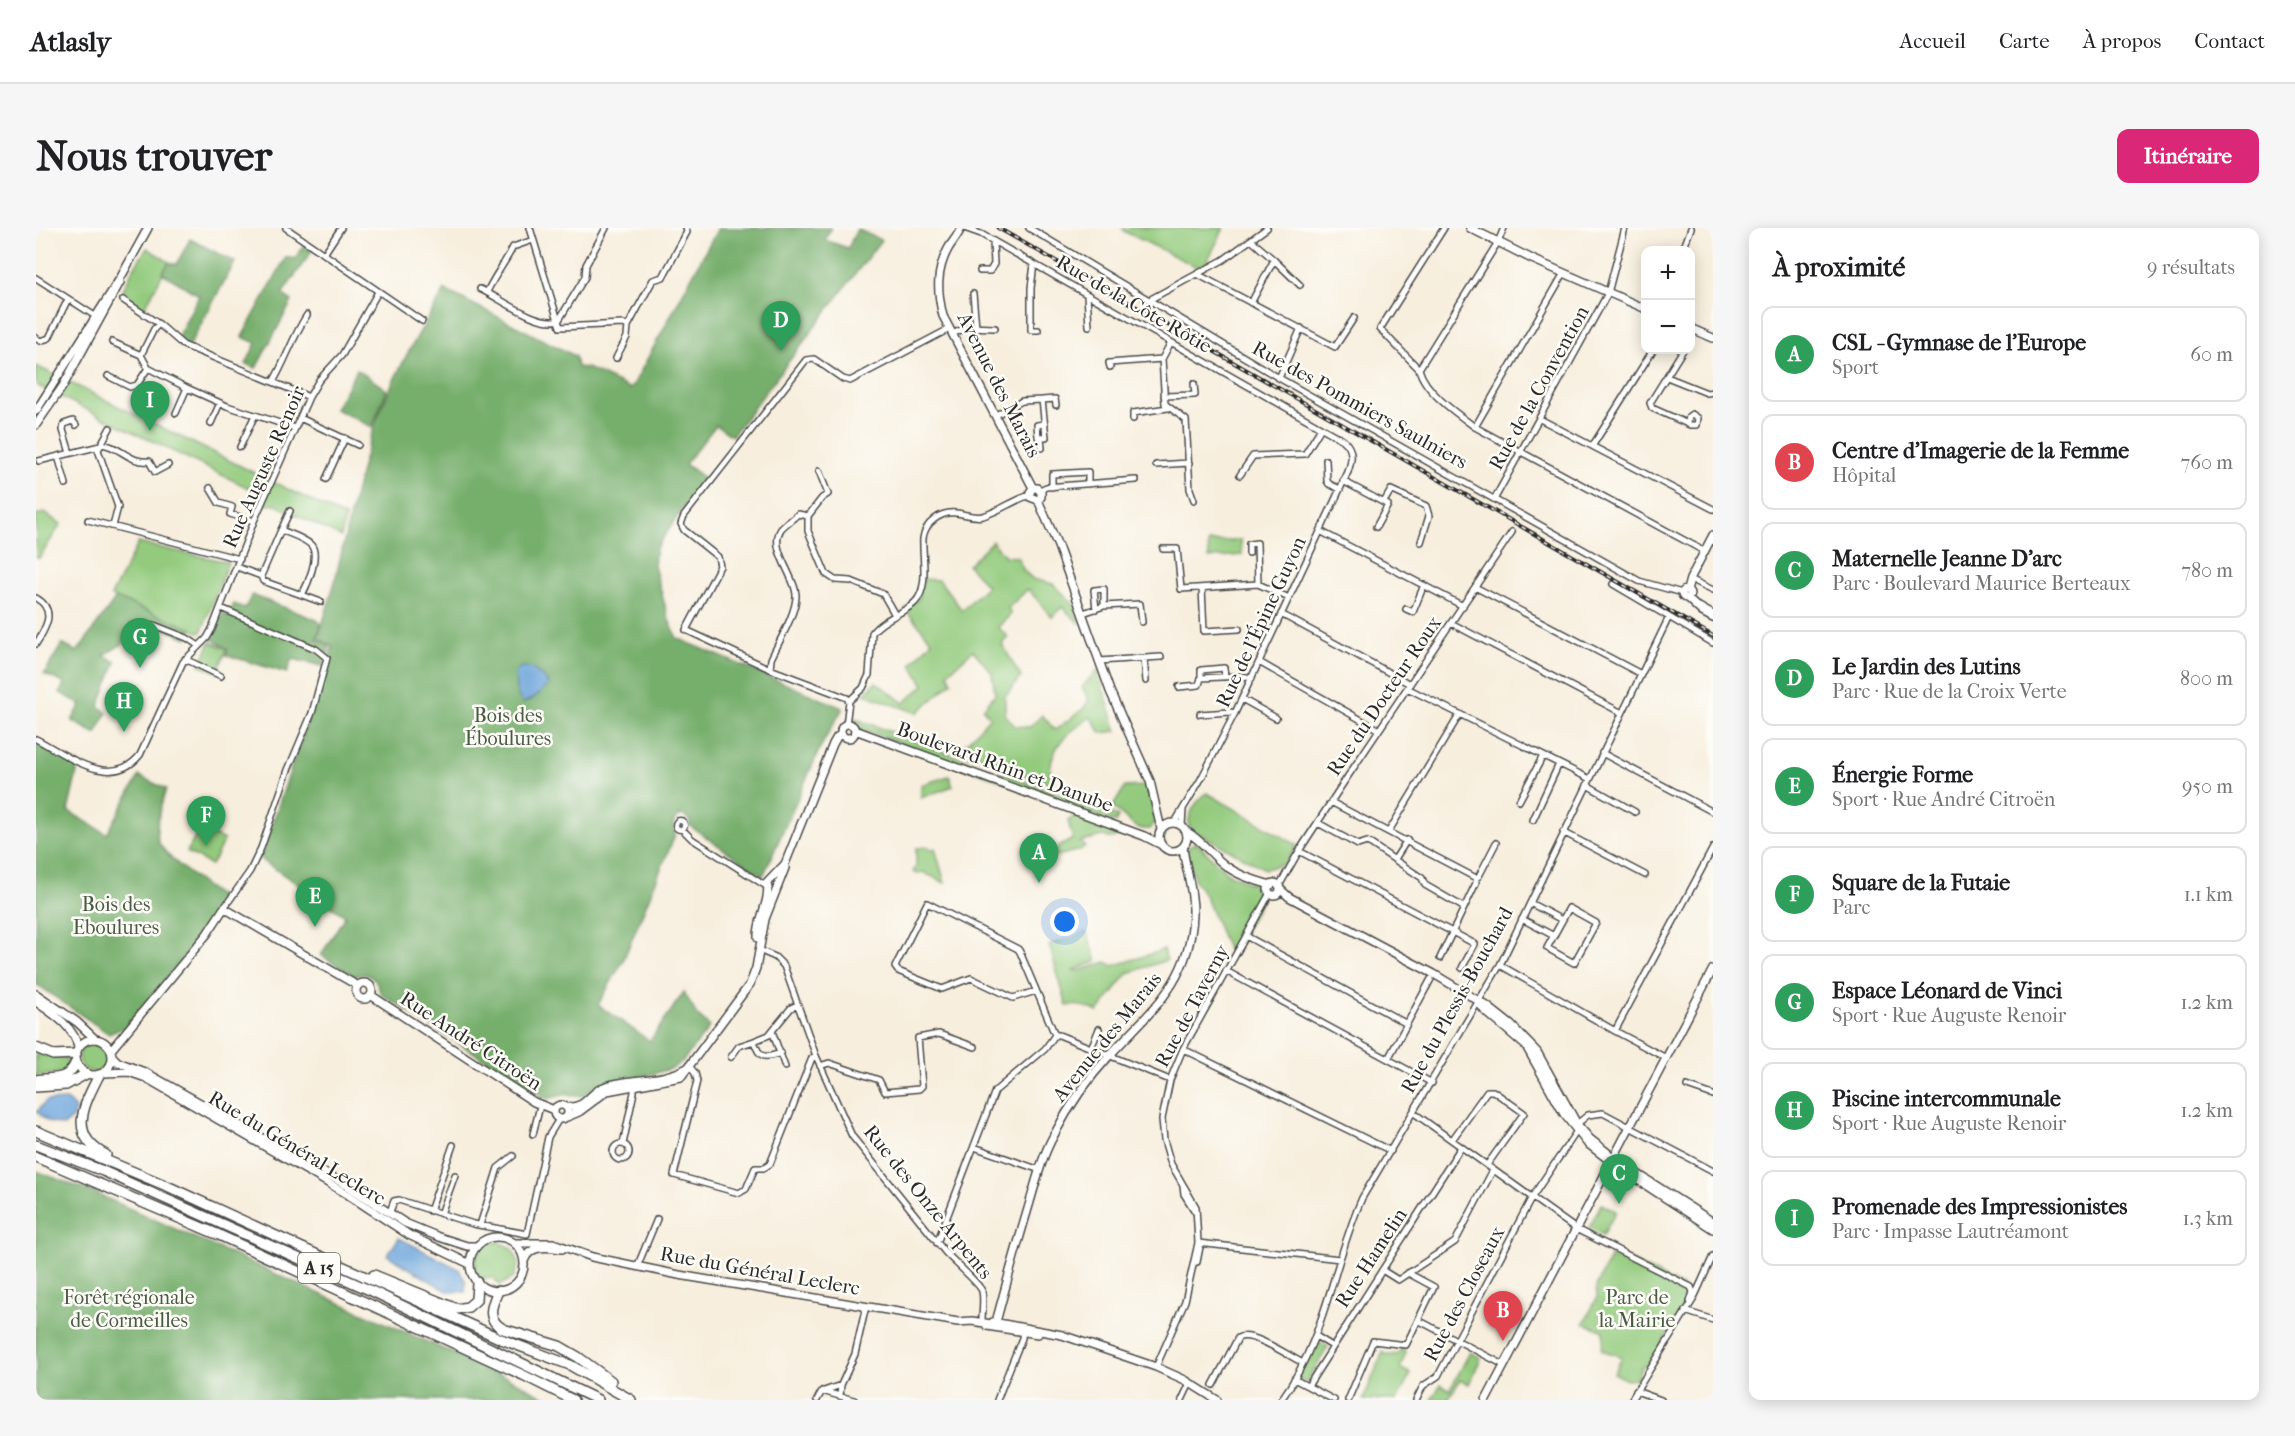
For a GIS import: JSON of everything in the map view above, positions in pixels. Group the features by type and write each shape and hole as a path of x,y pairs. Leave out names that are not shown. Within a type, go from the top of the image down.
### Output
{"highway":[{"path":"36,1048 53,1055 77,1055 72,1071 65,1077 36,1080"},
{"path":"36,1087 66,1085 86,1074"},
{"path":"102,1074 82,1115 82,1128 86,1139 100,1152 167,1186"},
{"path":"39,1132 167,1186 501,1339 577,1369 631,1400"},
{"name":"A 15","path":"36,1145 103,1171 374,1292 598,1400"},
{"name":"A 15","path":"36,1158 219,1235 573,1400"},
{"path":"315,1253 457,1309 468,1307 476,1300 477,1282"},
{"path":"498,1291 490,1312 492,1319 500,1328 549,1342 566,1350 638,1400"}],"main road":[{"path":"36,411 112,294 148,228"},
{"name":"Avenue des Marais","path":"962,228 944,259 939,280 940,302 951,331 1034,491"},
{"path":"1470,228 1641,307"},
{"path":"36,424 63,386 87,345 98,316"},
{"path":"1695,332 1713,338"},
{"path":"1034,491 1042,495 1038,500 1058,546 1099,661 1150,781 1156,804 1160,844 1165,849 1173,851 1186,864"},
{"path":"1713,536 1690,579 1685,594 1701,612 1713,618"},
{"path":"846,724 853,726 855,730 851,737 842,734 842,729 846,724"},
{"name":"Boulevard Rhin et Danube","path":"855,730 1144,836 1160,844"},
{"path":"598,1093 579,1112 563,1118 555,1116 554,1110 559,1105 578,1107 598,1093 634,1084 681,1077 750,984 756,968 773,883 785,864 833,744 842,734"},
{"path":"1156,804 1227,867 1289,897 1434,974 1487,1006 1511,1025 1537,1052 1577,1128 1612,1159 1713,1229"},
{"path":"1144,836 1178,825"},
{"path":"1178,825 1184,845"},
{"path":"1173,851 1184,845 1201,842"},
{"name":"Avenue des Marais","path":"996,1322 1048,1147 1070,1106 1110,1056 1165,997 1182,965 1193,916 1192,890 1184,845"},
{"path":"36,1002 65,1025 75,1039 79,1068 86,1074 102,1074 111,1066 112,1054 129,1029 207,934 224,908 358,987"},
{"path":"1486,1400 1713,969"},
{"path":"363,983 370,985 372,996 367,999 360,998 356,994 358,987 363,983"},
{"path":"36,994 77,1022 112,1054"},
{"name":"Rue André Citroën","path":"372,996 540,1106 554,1110"},
{"path":"77,1055 85,1041 115,1038 129,1029"},
{"name":"Rue du Général Leclerc","path":"112,1054 118,1062 147,1072 348,1186 405,1223 439,1238 467,1246 477,1246"},
{"name":"Rue du Général Leclerc","path":"102,1074 132,1073 146,1078 347,1194 409,1235 470,1264"},
{"path":"563,1118 568,1111 566,1107"},
{"path":"1612,1159 1713,1222"},
{"path":"495,1237 505,1238 514,1243 521,1251 524,1261 519,1279 508,1288 498,1291 489,1290 477,1282 471,1272 470,1264 471,1256 477,1246 485,1239 495,1237"},
{"name":"Rue du Général Leclerc","path":"514,1243 549,1242 592,1257 638,1264 737,1286 1002,1329 1023,1329"},
{"name":"Rue du Général Leclerc","path":"524,1261 528,1253 538,1248 574,1250"},
{"name":"Rue du Général Leclerc","path":"942,1318 996,1322 1070,1339 1156,1367 1190,1383 1217,1400"},
{"name":"Rue du Général Leclerc","path":"968,1323 982,1321"},
{"path":"996,1322 1002,1329"}],"street":[{"path":"286,228 422,321"},
{"path":"324,254 341,228"},
{"path":"530,228 560,327 623,324 628,326"},
{"path":"480,289 540,321 559,320 585,277 586,264 606,228"},
{"path":"616,358 627,337 628,326 653,280 663,277 687,232 686,228"},
{"name":"Rue de la Côte Rôtie","path":"962,228 993,241 1349,445"},
{"name":"Rue des Pommiers Saulniers","path":"1029,228 1279,378 1639,581 1685,594"},
{"path":"1149,300 1223,260 1267,228"},
{"path":"1444,228 1380,329 1419,369 1421,377 1448,407 1475,428 1704,551"},
{"path":"1419,369 1498,242 1504,228"},
{"name":"Rue de la Convention","path":"1495,498 1608,293 1625,228"},
{"path":"1684,246 1690,228"},
{"path":"487,292 497,270 502,267 513,246 533,240"},
{"path":"1251,240 1300,285"},
{"path":"980,272 990,271 994,264 993,241"},
{"path":"1251,303 1274,260"},
{"path":"1034,264 1031,288 1031,330 1038,330"},
{"path":"1475,428 1564,273"},
{"path":"1197,274 1335,347 1354,318"},
{"path":"36,278 98,316"},
{"name":"Rue Auguste Renoir","path":"184,661 210,632 254,521 309,397 319,380 342,355 378,292"},
{"path":"112,294 159,324 183,345 309,397"},
{"path":"973,294 976,326"},
{"path":"1087,295 1089,327"},
{"path":"36,338 40,340 49,338 68,299"},
{"path":"273,382 285,363 293,339 307,318"},
{"path":"141,355 154,329 159,324"},
{"path":"849,701 847,698 770,669 686,630 720,566 720,561 718,556 684,530 681,524 684,516 802,364 810,359 817,361 843,380 850,381 951,331 976,326 995,328"},
{"path":"1279,378 1301,328"},
{"path":"112,342 141,355 148,368 187,388 220,403 295,428"},
{"path":"1171,342 1162,359 1165,404 1186,420 1190,489 1194,500"},
{"path":"1593,446 1650,354"},
{"path":"1681,354 1650,403 1652,408 1688,422"},
{"path":"1110,367 1109,363 1162,359"},
{"path":"108,375 130,387 137,385 148,368"},
{"path":"1667,377 1707,393 1713,392"},
{"path":"1164,396 1195,395 1194,384"},
{"path":"176,413 187,388"},
{"path":"996,415 1022,401 1055,399 1056,405"},
{"path":"1042,400 1045,424 1037,425 1042,448"},
{"path":"211,423 220,403"},
{"path":"1133,418 1133,413 1168,408"},
{"path":"240,447 255,415"},
{"path":"300,418 358,445"},
{"path":"1540,419 1713,510"},
{"path":"70,453 63,430 64,424 73,421 76,425"},
{"path":"110,428 98,450 118,507 112,526"},
{"path":"1240,475 1253,456 1305,454 1321,428"},
{"path":"326,479 345,438"},
{"path":"39,461 100,445 117,448 141,462 148,461 155,472 168,465"},
{"name":"Rue de l'Épine Guyon","path":"1178,825 1184,808 1242,699 1340,489 1352,459 1349,445"},
{"path":"58,456 66,484"},
{"path":"1326,460 1327,481 1340,489"},
{"path":"1156,465 1189,463"},
{"path":"819,471 828,494 808,516 808,531 826,574 835,580 851,581 883,594 895,615"},
{"path":"1052,487 1052,474 1088,472 1088,484"},
{"path":"846,724 849,701 863,688 869,675 872,633 883,622 918,600 923,587 923,536 933,520 945,513 955,512 982,516 1034,491 1052,487 1136,480"},
{"path":"1343,481 1388,505 1376,527"},
{"path":"210,488 219,503 232,507 230,514 254,521"},
{"path":"1384,502 1391,490 1426,506 1429,516 1421,542"},
{"path":"261,576 290,511"},
{"path":"770,669 771,659 796,603 797,592 779,549 778,535 781,528 798,514 808,516"},
{"path":"88,520 240,559"},
{"path":"281,530 308,542 314,548 309,582 302,595"},
{"path":"1320,531 1463,606"},
{"name":"Rue du Docteur Roux","path":"1274,891 1512,532"},
{"path":"1249,553 1249,544 1257,543 1258,584"},
{"path":"1163,549 1177,549 1181,589 1258,584 1289,598"},
{"path":"237,567 261,576 263,581 321,602"},
{"path":"1690,579 1713,590"},
{"path":"1613,584 1713,643"},
{"path":"1406,609 1413,612 1424,585"},
{"path":"1475,587 1641,674"},
{"path":"1202,588 1204,631 1239,629"},
{"path":"1096,609 1094,590 1104,589 1104,606"},
{"path":"36,598 47,609 49,618 36,644"},
{"path":"1083,613 1104,606 1140,604 1142,622"},
{"path":"1697,605 1713,614"},
{"path":"221,608 316,649 327,658 312,713 288,770 261,848 250,871 224,908"},
{"path":"1281,615 1460,714 1590,779"},
{"name":"Rue du Plessis-Bouchard","path":"1281,1400 1316,1336 1353,1219 1362,1198 1500,965 1669,617"},
{"path":"1451,623 1622,713"},
{"path":"154,625 187,638 199,646"},
{"path":"1099,661 1161,657"},
{"path":"1144,658 1146,681"},
{"path":"36,739 101,771 119,770 130,765 140,755 184,661 221,676"},
{"path":"1259,662 1379,730"},
{"path":"1179,687 1199,685 1201,670 1224,668 1225,677"},
{"path":"1201,678 1252,678"},
{"path":"1242,699 1276,718"},
{"path":"1200,714 1235,713"},
{"path":"1389,831 1460,714"},
{"path":"1129,755 1137,753"},
{"path":"1602,753 1713,812"},
{"path":"1519,801 1543,756"},
{"path":"1533,820 1559,764"},
{"path":"1587,785 1635,812"},
{"path":"1331,802 1476,878"},
{"path":"1318,823 1358,846 1367,842 1371,844 1422,878 1425,885 1464,907"},
{"path":"682,829 700,845 760,882 773,883"},
{"path":"1563,832 1645,875"},
{"path":"1395,859 1407,840"},
{"path":"1440,958 1476,883 1476,878 1496,843"},
{"path":"1616,1031 1713,848"},
{"path":"1299,851 1372,892 1379,893 1475,944 1462,968"},
{"name":"Rue de Taverny","path":"1156,1367 1182,1308 1194,1269 1198,1243 1198,1215 1171,1164 1164,1140 1162,1119 1170,1080 1226,971 1274,891"},
{"path":"1036,991 1013,998 971,978 942,989 898,971 895,967 927,903 1018,949 1055,1035"},
{"path":"1530,903 1562,920"},
{"path":"1569,908 1596,923 1574,963 1547,948 1554,936 1569,908"},
{"path":"1522,919 1554,936"},
{"path":"1246,936 1407,1024"},
{"name":"Rue des Onze Arpents","path":"759,947 775,957 783,966 820,1066 856,1143 959,1268 980,1286 982,1321"},
{"path":"1500,965 1666,1058"},
{"path":"1226,971 1431,1083"},
{"path":"1388,1059 1431,979"},
{"path":"731,1057 739,1046 769,1035 791,1008 797,1005"},
{"path":"1091,1048 1099,1029"},
{"path":"772,1031 785,1067"},
{"path":"820,1066 829,1063 879,1080 888,1094 919,1089 922,1086 918,1038 939,1034 975,1047"},
{"path":"1055,1035 1170,1080"},
{"path":"938,1243 994,1090 1045,1049 1055,1035"},
{"path":"754,1041 761,1055 769,1057 781,1053"},
{"path":"1184,1049 1390,1151"},
{"path":"689,1066 695,1073 697,1081 674,1175 739,1193 743,1192 755,1167 764,1168 770,1164 812,1058 816,1056"},
{"path":"623,1144 634,1084"},
{"path":"1687,1086 1713,1095"},
{"path":"1452,1140 1487,1090 1493,1091 1524,1113 1487,1165"},
{"path":"533,1134 540,1106"},
{"path":"1414,1113 1576,1229 1691,1287 1694,1292 1690,1302"},
{"path":"1577,1128 1588,1115 1602,1113 1713,1171"},
{"path":"391,1209 396,1199 480,1225 527,1234 548,1137 563,1118"},
{"name":"Rue des Closeaux","path":"1416,1400 1423,1386 1438,1376 1532,1197 1577,1128"},
{"path":"430,1210 453,1145"},
{"path":"974,1147 1040,1170"},
{"name":"Rue Hamelin","path":"1308,1386 1461,1148"},
{"path":"480,1225 498,1167 513,1156"},
{"path":"1382,1270 1398,1280 1455,1242 1493,1170"},
{"path":"441,1214 455,1175"},
{"path":"638,1264 657,1219"},
{"path":"1198,1243 1340,1259"},
{"path":"1631,1400 1685,1311 1713,1256"},
{"path":"1348,1400 1373,1341 1406,1345 1434,1287 1408,1273"},
{"path":"1691,1287 1701,1281"},
{"path":"840,1396 841,1385 855,1354 866,1306"},
{"path":"1685,1311 1713,1320"},
{"path":"1418,1320 1504,1365"},
{"path":"997,1400 1022,1338 1023,1329"},
{"path":"1213,1385 1241,1335 1252,1337 1303,1363"},
{"path":"1316,1336 1332,1346"},
{"path":"1294,1379 1334,1400"},
{"path":"1182,1400 1190,1383"},
{"path":"817,1400 822,1391 841,1385"},
{"path":"822,1391 854,1400"},
{"path":"1636,1391 1661,1400"}],"green space":[{"name":"Bois des Éboulures","path":"718,228 831,228 825,240 848,248 857,229 881,240 732,436 716,425 685,464 704,478 656,548 654,566 669,620 677,638 843,708 821,746 763,876 690,826 689,820 683,815 677,817 673,824 675,835 623,961 598,1005 650,1041 684,992 697,1015 709,1026 707,1031 682,1062 673,1068 599,1083 584,1096 564,1095 547,1099 381,994 375,979 365,974 354,976 321,955 345,916 260,859 333,646 318,638 333,587 366,451 395,377 445,290 575,356 577,367 587,368 631,389"},
{"path":"1122,228 1224,228 1205,266 1199,268 1125,232"},
{"path":"190,239 235,262 189,346 177,338 199,295 162,273 169,262 176,265"},
{"path":"304,245 312,251 282,294 292,301 256,368 246,364 256,343 242,337 286,257 295,259"},
{"path":"147,248 169,262 144,309 127,298 123,290"},
{"path":"36,366 345,517 341,537 274,504 268,505 258,501 253,490 36,385"},
{"path":"357,369 387,390 372,427 335,409"},
{"path":"44,513 61,524 39,558 36,556 36,515"},
{"path":"1241,540 1242,555 1209,558 1208,542"},
{"path":"992,541 1005,556 1017,557 1024,571 1033,579 1053,584 1073,603 1080,624 1062,607 1052,617 1028,589 1008,608 1011,614 998,627 1008,637 1002,644 1021,677 1005,696 1005,715 1015,726 1030,727 1042,715 1055,730 1083,709 1089,700 1082,687 1097,670 1117,731 1101,733 1091,717 1073,730 1054,752 1050,772 1051,785 959,751 990,717 983,709 995,694 992,673 973,650 948,673 952,682 917,713 864,694 876,682 904,703 924,685 911,664 932,641 905,609 918,600 923,579 939,580 962,610 987,586 968,565"},
{"path":"138,543 228,562 201,633 111,596"},
{"path":"252,595 317,620 321,624 316,639 330,646 323,666 292,659 287,673 226,655 228,649 212,639 223,613 228,616 234,604 245,608"},
{"path":"116,598 192,629 187,638 154,625 104,655 116,662 99,706 107,713 96,734 72,721 81,704 60,693 64,683 44,674 62,644 77,652"},
{"path":"210,642 227,649 217,672 200,665"},
{"path":"851,717 1118,816 1116,823 860,728"},
{"name":"Bois des Eboulures","path":"36,744 79,764 68,811 107,834 139,776 166,789 157,827 161,847 177,863 224,900 194,944 126,1027 109,1034 36,984"},
{"path":"949,776 953,786 921,798 921,785"},
{"path":"1147,786 1157,819 1150,829 1143,829 1133,825 1112,808 1125,787"},
{"path":"1207,793 1297,845 1286,863 1265,869 1194,831 1188,824 1190,814"},
{"path":"1074,816 1122,834 1122,836 1109,838 1103,836 1080,842 1085,846 1080,850 1057,856 1054,849 1073,839 1068,821"},
{"path":"200,828 224,840 211,865 187,852"},
{"path":"1193,843 1199,845 1226,872 1259,887 1263,894 1262,900 1229,954 1205,895 1195,881 1186,851"},
{"path":"929,847 931,850 935,848 945,883 923,872 917,874 913,872 916,866 916,848"},
{"path":"1087,932 1097,961 1072,971 1106,962 1113,966 1163,950 1167,960 1128,973 1098,1012 1082,1006 1067,1006 1049,945"},
{"path":"94,1042 105,1046 109,1057 105,1068 94,1072 83,1068 79,1057 83,1046"},
{"path":"36,1051 71,1060 72,1065 68,1072 36,1076"},
{"name":"Forêt régionale de Cormeilles","path":"36,1171 95,1193 517,1382 550,1400 36,1400"},
{"path":"1601,1204 1616,1211 1603,1235 1589,1228"},
{"path":"498,1242 512,1248 519,1263 513,1278 500,1285 493,1278 479,1278 475,1265 475,1259 481,1249"},
{"name":"Parc de la Mairie","path":"1619,1255 1684,1288 1688,1299 1649,1365 1642,1366 1636,1379 1627,1380 1614,1373 1622,1357 1602,1350 1604,1331 1584,1323 1597,1298 1596,1286 1610,1258 1616,1259"},
{"path":"1319,1341 1328,1347 1307,1382 1304,1382 1298,1377"},
{"path":"1401,1347 1406,1353 1400,1368 1411,1374 1397,1400 1363,1400 1383,1352 1388,1355 1399,1354"},
{"path":"1470,1352 1481,1358 1469,1384 1460,1380 1448,1400 1432,1400 1440,1385 1450,1390"}],"water":[{"path":"521,667 540,674 549,684 534,698 523,703 518,695 516,684 516,671"},
{"path":"67,1100 75,1109 73,1117 64,1126 49,1122 37,1112 46,1101"},
{"path":"399,1238 459,1269 466,1282 465,1292 447,1291 387,1255"}],"railway":[{"path":"998,228 1713,636"}],"place":[{"name":"Le Jardin des Lutins","path":"781,351"},
{"name":"Promenade des Impressionistes","path":"150,431"},
{"name":"Espace Léonard de Vinci","path":"140,668"},
{"name":"Piscine intercommunale","path":"124,732"},
{"name":"Square de la Futaie","path":"206,846"},
{"name":"CSL - Gymnase de l'Europe","path":"1039,883"},
{"name":"Énergie Forme","path":"315,927"},
{"name":"Maternelle Jeanne D’arc","path":"1619,1204"},
{"name":"Centre d'Imagerie de la Femme","path":"1503,1341"}]}
